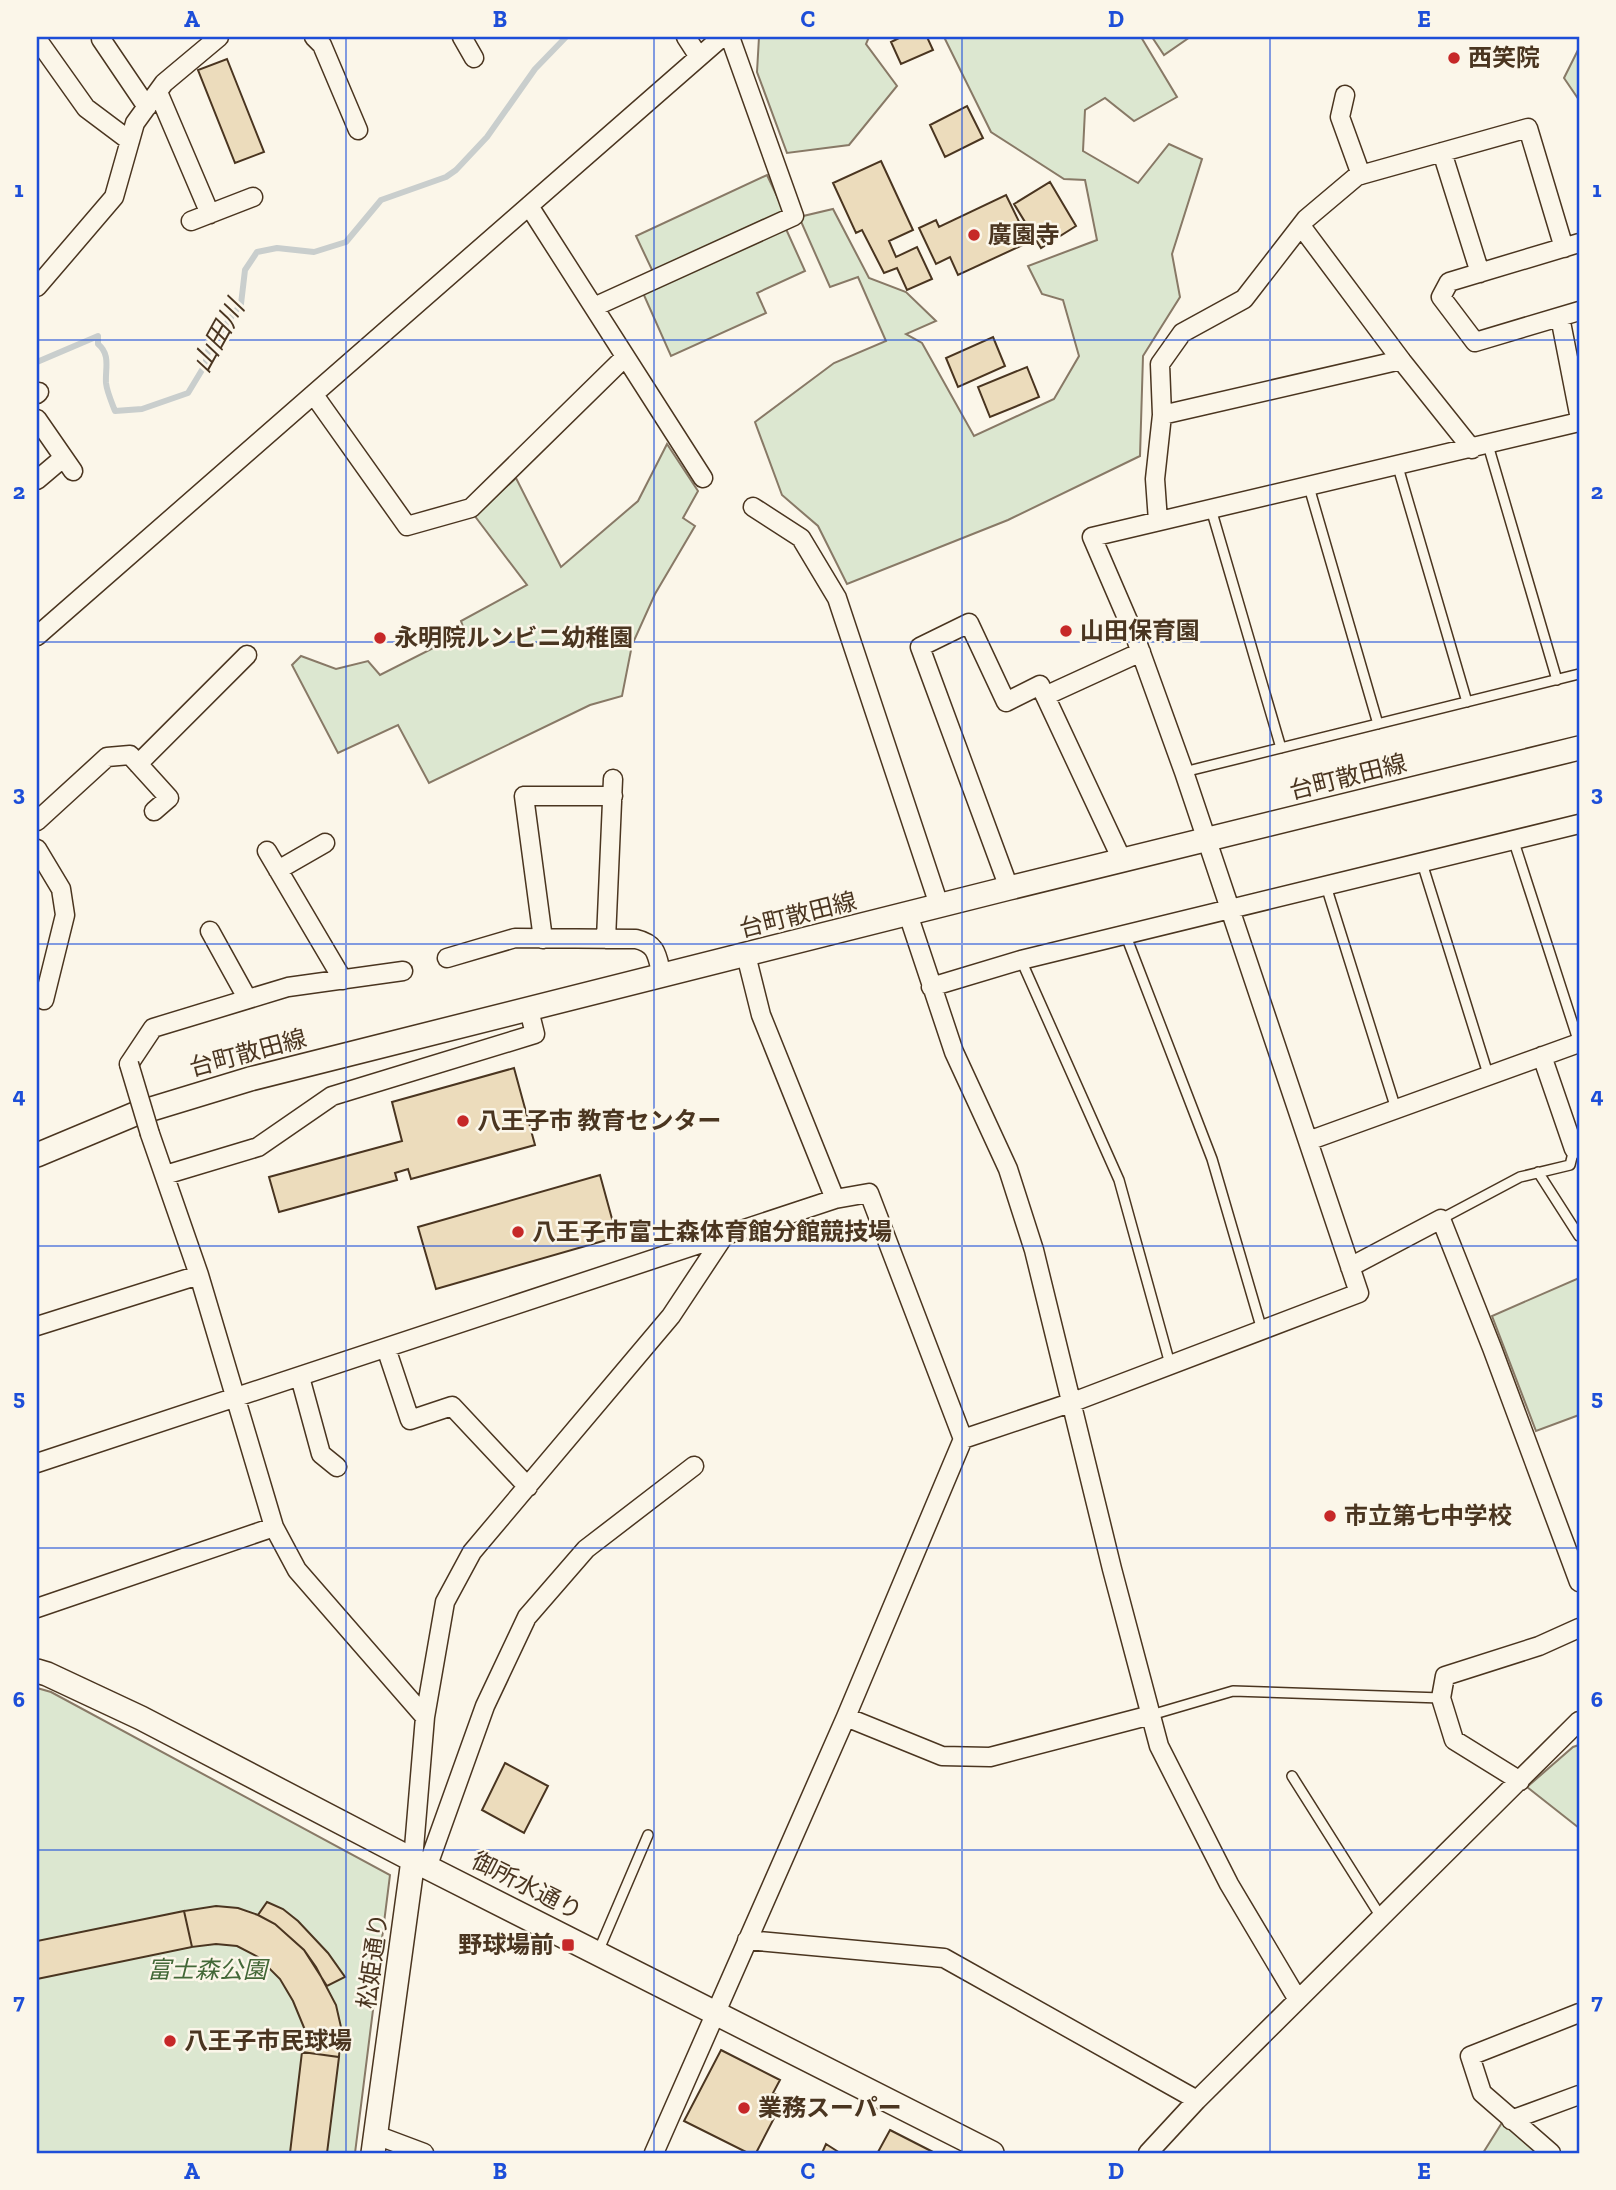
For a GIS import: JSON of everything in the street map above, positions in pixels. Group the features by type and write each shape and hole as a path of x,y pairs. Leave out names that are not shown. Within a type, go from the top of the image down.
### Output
{"street":[{"path":"37,287 114,197 135,123 164,83 219,37"},
{"path":"314,37 322,45 358,130"},
{"path":"463,37 474,58"},
{"path":"686,37 699,57"},
{"path":"37,636 722,37"},
{"path":"594,307 794,216 730,37"},
{"path":"37,39 86,108 130,141"},
{"path":"101,39 147,107"},
{"path":"158,92 209,214"},
{"path":"1345,95 1340,117 1362,175"},
{"path":"1158,521 1155,479 1162,415 1160,364 1182,333 1244,299 1306,219 1362,175 1528,128 1572,245 1448,282 1441,297 1475,342 1579,311"},
{"path":"1442,152 1480,272"},
{"path":"191,221 253,197"},
{"path":"529,206 703,478"},
{"path":"1301,226 1401,360 1480,447"},
{"path":"1560,317 1579,414"},
{"path":"314,395 407,526 471,508 625,357"},
{"path":"1162,415 1401,360"},
{"path":"37,419 68,465 37,480"},
{"path":"963,1440 1073,1402 1359,1293 1184,772 1141,652 1092,537 1398,467 1579,422"},
{"path":"754,507 801,538 837,598 939,905"},
{"path":"1009,888 920,647 968,623 1006,702 1040,685 1122,860"},
{"path":"1045,696 1141,652"},
{"path":"138,764 247,655"},
{"name":"台町散田線","path":"37,1155 124,1118 184,1097 939,905 1579,748"},
{"path":"37,821 107,757 130,755 169,798 154,811"},
{"path":"543,939 524,796 613,788 606,939"},
{"path":"931,987 1021,960 1579,824"},
{"path":"278,870 325,843"},
{"path":"37,849 61,888 65,915 44,1000"},
{"path":"267,851 343,980"},
{"path":"908,914 954,1052 1008,1169 1034,1250 1112,1569 1159,1746 1223,1872 1298,2000"},
{"path":"209,931 247,998"},
{"path":"447,958 515,938 636,939 647,942 655,949 662,976"},
{"path":"746,955 761,1014 835,1199"},
{"path":"402,971 288,987 153,1028 129,1064 150,1134 199,1275 274,1527 297,1570 425,1717"},
{"path":"165,1175 258,1147 332,1096 536,1034 529,1010"},
{"path":"1308,1141 1579,1043"},
{"path":"1542,1056 1577,1148"},
{"path":"37,1463 835,1199 869,1193 963,1440 846,1717 654,2153"},
{"path":"1350,1267 1441,1219 1579,1582"},
{"path":"421,1863 425,1717 445,1602 472,1552 671,1316 724,1236"},
{"path":"37,1326 199,1275"},
{"path":"386,1348 410,1420 452,1406 528,1487"},
{"path":"300,1377 321,1454 337,1467"},
{"path":"421,1863 485,1706 527,1617 586,1549 694,1466"},
{"path":"37,1608 274,1527"},
{"path":"1520,1781 1454,1740 1441,1698 1445,1676 1539,1646 1579,1628"},
{"name":"御所水通り","path":"37,1671 141,1718 992,2153"},
{"path":"846,1717 942,1756 990,1756 1151,1715"},
{"path":"1148,2153 1197,2100 1579,1721"},
{"name":"松姫通り","path":"374,2144 421,1863"},
{"path":"747,1940 944,1958 1197,2100"},
{"path":"1551,2153 1482,2094 1470,2056 1579,2013"},
{"path":"1511,2120 1579,2095"},
{"path":"374,2144 424,2153"}],"lane":[{"path":"1480,447 1557,680"},
{"path":"1398,467 1467,702"},
{"path":"1309,487 1378,724"},
{"path":"1211,509 1281,748"},
{"path":"1184,772 1579,674"},
{"path":"1513,839 1579,1043"},
{"path":"1422,863 1488,1074"},
{"path":"1326,886 1396,1108"},
{"path":"1126,936 1212,1159 1262,1330"},
{"path":"1021,960 1119,1180 1170,1364"},
{"path":"1441,1219 1520,1177 1570,1165 1577,1148"},
{"path":"1538,1172 1579,1236"},
{"path":"1151,1715 1233,1691 1441,1698"},
{"path":"1292,1776 1381,1917"},
{"path":"598,1952 648,1836"}],"green space":[{"path":"759,37 869,37 866,44 897,86 849,145 787,153 757,72"},
{"path":"944,37 1141,37 1177,97 1134,121 1105,98 1085,110 1083,151 1138,183 1169,144 1202,159 1172,254 1180,297 1143,356 1140,456 1008,520 847,584 818,526 782,495 755,422 834,363 886,341 858,277 830,287 799,217 833,209 869,278 906,292 936,321 906,334 922,343 974,436 1054,399 1079,356 1063,300 1042,294 1028,266 1097,240 1085,180 1064,179 991,132"},
{"path":"1152,37 1190,37 1164,55"},
{"path":"1579,48 1579,100 1564,78"},
{"path":"767,175 784,211 653,272 636,236"},
{"path":"786,229 805,271 757,293 766,313 671,356 643,293"},
{"path":"667,444 698,491 683,518 695,526 655,594 632,645 622,696 590,705 429,783 398,725 338,753 292,665 301,656 336,669 368,661 380,675 465,632 461,621 527,585 474,515 516,478 561,567 638,501"},
{"path":"1579,1278 1579,1415 1536,1431 1492,1316"},
{"name":"富士森公園","path":"37,1688 51,1692 390,1875 355,2153 37,2153"},
{"path":"1579,1745 1579,1828 1527,1787 1573,1747"},
{"path":"1503,2121 1539,2153 1483,2153"}],"building":[{"path":"901,37 927,37 933,50 901,64 891,42"},
{"path":"227,59 264,152 235,163 198,70"},
{"path":"967,106 983,138 945,157 930,125"},
{"path":"881,161 913,230 889,241 896,257 917,247 932,279 907,290 897,268 884,273 862,230 856,233 833,183"},
{"path":"1050,182 1076,226 1041,248 1014,204"},
{"name":"廣園寺","path":"1006,195 1029,242 958,275 950,257 936,264 919,228 936,220 939,227"},
{"path":"993,337 1005,366 958,387 946,358"},
{"path":"1027,367 1039,397 990,417 978,387"},
{"name":"八王子市 教育センター","path":"514,1068 535,1145 411,1179 408,1169 395,1173 397,1180 279,1212 269,1177 402,1141 392,1102"},
{"name":"八王子市富士森体育館分館競技場","path":"600,1175 617,1237 436,1289 418,1227"},
{"path":"505,1763 548,1786 524,1833 482,1810"},
{"path":"267,1902 283,1909 298,1921 328,1953 345,1977 327,1986 304,1950 275,1924 258,1915"},
{"path":"216,1906 238,1908 258,1915 275,1924 304,1950 336,2005 341,2027 339,2057 302,2052 305,2030 293,2001 280,1979 258,1957 237,1946 216,1944 192,1947 184,1911"},
{"path":"184,1911 192,1947 37,1979 37,1941"},
{"path":"721,2050 780,2080 773,2093 784,2099 756,2153 748,2153 684,2121"},
{"path":"302,2052 339,2057 327,2153 290,2153"},
{"path":"890,2130 935,2153 878,2152"},
{"path":"826,2144 840,2153 822,2153"}],"waterway":[{"name":"山田川","path":"37,362 98,336 98,344 106,357 107,386 115,411 142,409 188,393 205,365 209,347 241,304 245,270 257,252 277,248 314,252 346,242 381,200 446,177 487,137 535,69 566,37"}],"place":[{"name":"西笑院","path":"1454,58"},
{"name":"廣園寺","path":"974,235"},
{"name":"山田保育園","path":"1066,631"},
{"name":"永明院ルンビニ幼稚園","path":"380,638"},
{"name":"八王子市 教育センター","path":"463,1121"},
{"name":"八王子市富士森体育館分館競技場","path":"518,1232"},
{"name":"市立第七中学校","path":"1330,1516"},
{"name":"野球場前","path":"568,1945"},
{"name":"八王子市民球場","path":"170,2041"},
{"name":"業務スーパー","path":"744,2108"}]}
